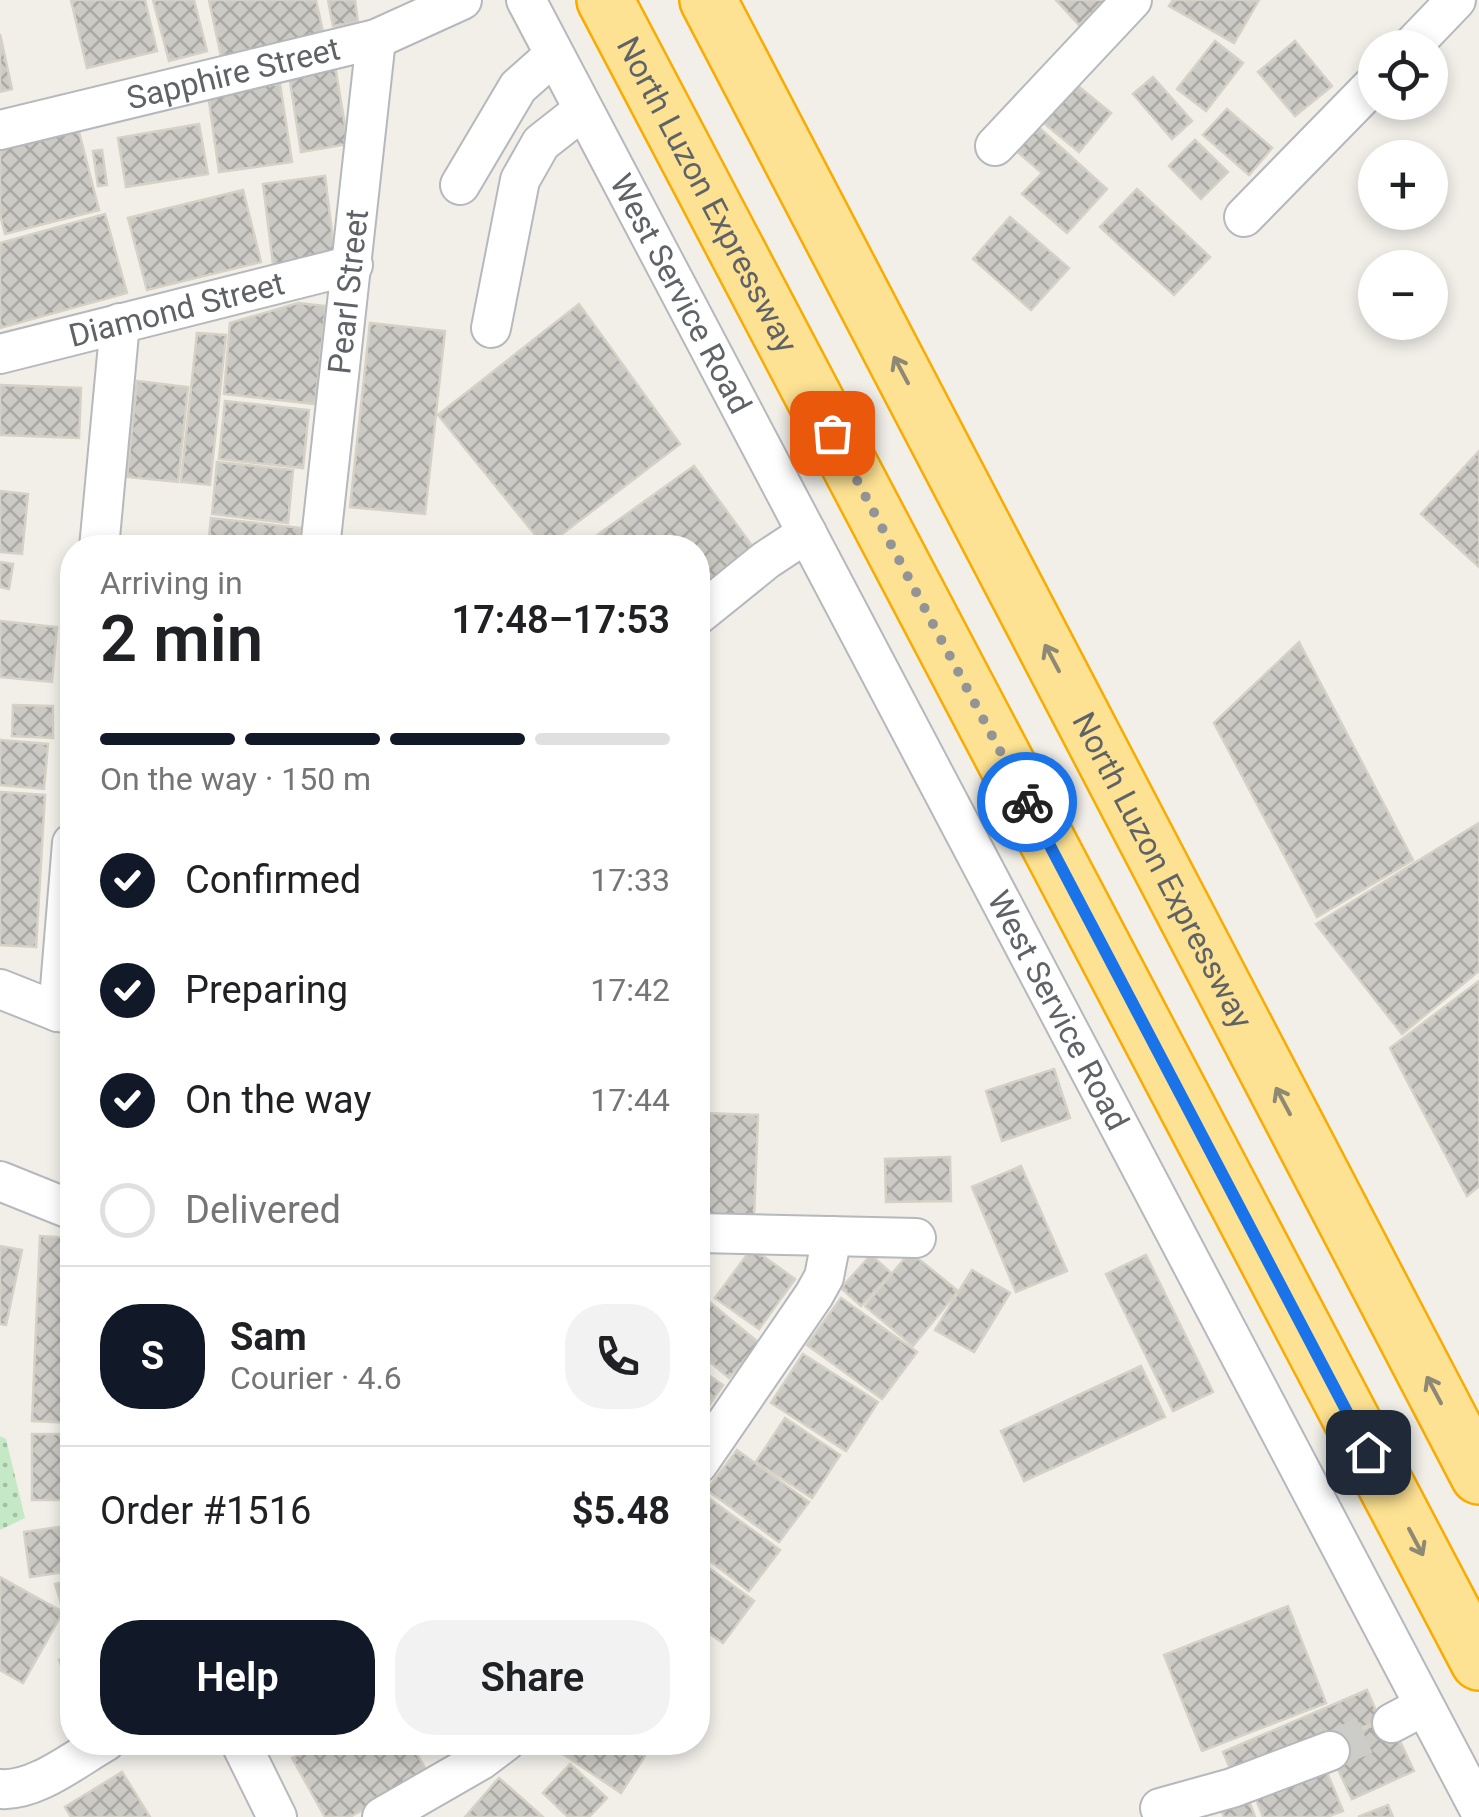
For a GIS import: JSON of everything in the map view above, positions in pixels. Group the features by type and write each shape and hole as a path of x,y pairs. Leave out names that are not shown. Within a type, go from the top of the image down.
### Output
{"highway":[{"name":"North Luzon Expressway","path":"605,0 1479,1662"},
{"name":"North Luzon Expressway","path":"708,0 1479,1476"}],"street":[{"name":"Sapphire Street","path":"0,130 376,39 462,0"},
{"name":"West Service Road","path":"526,0 807,533 1408,1714 1479,1809"},
{"path":"995,146 1132,0"},
{"path":"1427,30 1456,0"},
{"name":"Pearl Street","path":"322,535 376,39"},
{"path":"460,185 518,86 554,55"},
{"path":"1244,217 1358,100"},
{"path":"491,328 520,180 541,143 584,110"},
{"name":"Diamond Street","path":"0,354 353,265"},
{"path":"100,535 120,322"},
{"path":"710,604 807,533"},
{"path":"0,988 60,1011"},
{"path":"0,1180 60,1205"},
{"path":"710,1232 916,1238"},
{"path":"710,1447 814,1295 824,1276 832,1236"},
{"path":"1160,1808 1232,1788 1330,1751"},
{"path":"0,1788 9,1790 37,1780 81,1755"},
{"path":"246,1755 277,1817"},
{"path":"382,1817 488,1755"}],"green space":[{"path":"0,1436 6,1439 25,1518 0,1530"}],"building":[{"path":"71,0 145,0 157,51 87,68"},
{"path":"153,0 194,0 207,51 169,61"},
{"path":"209,0 316,0 325,41 222,61"},
{"path":"328,0 355,0 358,22 333,26"},
{"path":"1056,0 1106,0 1079,25"},
{"path":"1173,0 1259,0 1234,43 1169,6"},
{"path":"0,34 12,89 0,92"},
{"path":"1215,41 1243,63 1206,111 1177,89"},
{"path":"1295,41 1332,86 1295,116 1258,72"},
{"path":"334,60 348,144 301,152 288,68"},
{"path":"1067,77 1111,113 1079,152 1034,115"},
{"path":"1153,77 1192,121 1172,139 1133,94"},
{"path":"280,84 292,162 219,172 208,94"},
{"path":"1227,109 1272,148 1249,175 1203,135"},
{"path":"199,124 208,174 126,187 118,138"},
{"path":"1035,124 1107,189 1067,233 1022,194 1042,173 1013,148"},
{"path":"78,128 99,210 5,234 0,214 0,148"},
{"path":"1195,140 1228,172 1201,199 1169,166"},
{"path":"102,150 107,185 98,186 93,151"},
{"path":"325,176 335,257 273,264 263,184"},
{"path":"1137,189 1210,257 1174,295 1100,227"},
{"path":"243,190 261,262 147,290 128,218"},
{"path":"105,214 127,293 0,328 0,243"},
{"path":"1010,217 1069,268 1031,310 973,259"},
{"path":"298,303 326,306 315,404 224,394 230,323"},
{"path":"579,304 680,444 561,535 535,535 438,415"},
{"path":"370,323 445,331 425,514 350,507"},
{"path":"197,333 226,335 210,485 181,482"},
{"path":"137,381 188,387 178,482 127,477"},
{"path":"0,385 81,388 79,438 0,435"},
{"path":"225,401 309,410 303,468 219,459"},
{"path":"1479,451 1479,567 1421,514"},
{"path":"217,462 293,470 288,523 212,514"},
{"path":"694,466 755,550 710,582 710,535 597,535"},
{"path":"0,491 28,494 22,554 0,552"},
{"path":"211,518 301,528 300,535 209,535"},
{"path":"0,562 13,564 9,589 0,587"},
{"path":"0,621 57,627 52,682 0,677"},
{"path":"1299,642 1413,860 1317,917 1214,723"},
{"path":"13,705 53,706 53,738 12,736"},
{"path":"0,740 48,744 44,789 0,785"},
{"path":"0,792 45,795 36,947 0,945"},
{"path":"1479,823 1479,971 1402,1034 1316,924"},
{"path":"1479,981 1479,1186 1467,1196 1390,1048"},
{"path":"1054,1069 1070,1118 1002,1141 986,1091"},
{"path":"710,1113 758,1115 754,1218 710,1216"},
{"path":"950,1157 951,1201 886,1202 885,1159"},
{"path":"1021,1166 1067,1271 1016,1292 972,1187"},
{"path":"40,1236 60,1237 60,1422 32,1421"},
{"path":"0,1246 22,1250 6,1325 0,1324"},
{"path":"752,1248 795,1279 759,1329 715,1298"},
{"path":"910,1252 958,1291 913,1346 865,1306"},
{"path":"871,1255 891,1273 861,1306 841,1288"},
{"path":"1146,1255 1213,1392 1173,1411 1106,1274"},
{"path":"972,1270 1010,1293 974,1352 935,1330"},
{"path":"841,1298 917,1352 882,1399 807,1345"},
{"path":"710,1302 759,1343 729,1378 710,1362"},
{"path":"803,1354 878,1402 846,1451 771,1403"},
{"path":"1141,1366 1165,1417 1024,1481 1001,1431"},
{"path":"710,1376 723,1385 710,1404"},
{"path":"785,1418 840,1455 812,1498 756,1462"},
{"path":"32,1434 60,1434 60,1500 32,1500"},
{"path":"737,1450 809,1502 779,1542 710,1492 710,1486"},
{"path":"710,1499 780,1550 749,1591 710,1561"},
{"path":"60,1527 60,1573 30,1577 24,1532"},
{"path":"710,1569 754,1601 723,1643 710,1634"},
{"path":"0,1577 60,1610 60,1617 23,1683 0,1670"},
{"path":"1288,1606 1326,1703 1202,1751 1164,1655"},
{"path":"1367,1690 1380,1720 1236,1782 1223,1752"},
{"path":"1389,1718 1414,1771 1352,1799 1327,1746"},
{"path":"418,1755 428,1773 350,1817 325,1817 292,1758"},
{"path":"564,1755 644,1755 621,1793"},
{"path":"570,1764 607,1798 589,1817 568,1817 543,1793"},
{"path":"1324,1765 1343,1811 1327,1817 1263,1817 1254,1794"},
{"path":"122,1772 150,1817 71,1817 65,1807"},
{"path":"499,1778 543,1817 465,1817"},
{"path":"1247,1796 1255,1817 1224,1817 1220,1807"},
{"path":"1388,1805 1393,1817 1358,1817"}],"tunnel":[{"path":"1330,1751 1392,1723"}],"way so far":[{"path":"832,433 1027,802"}],"route":[{"path":"1027,802 1368,1452"}]}
